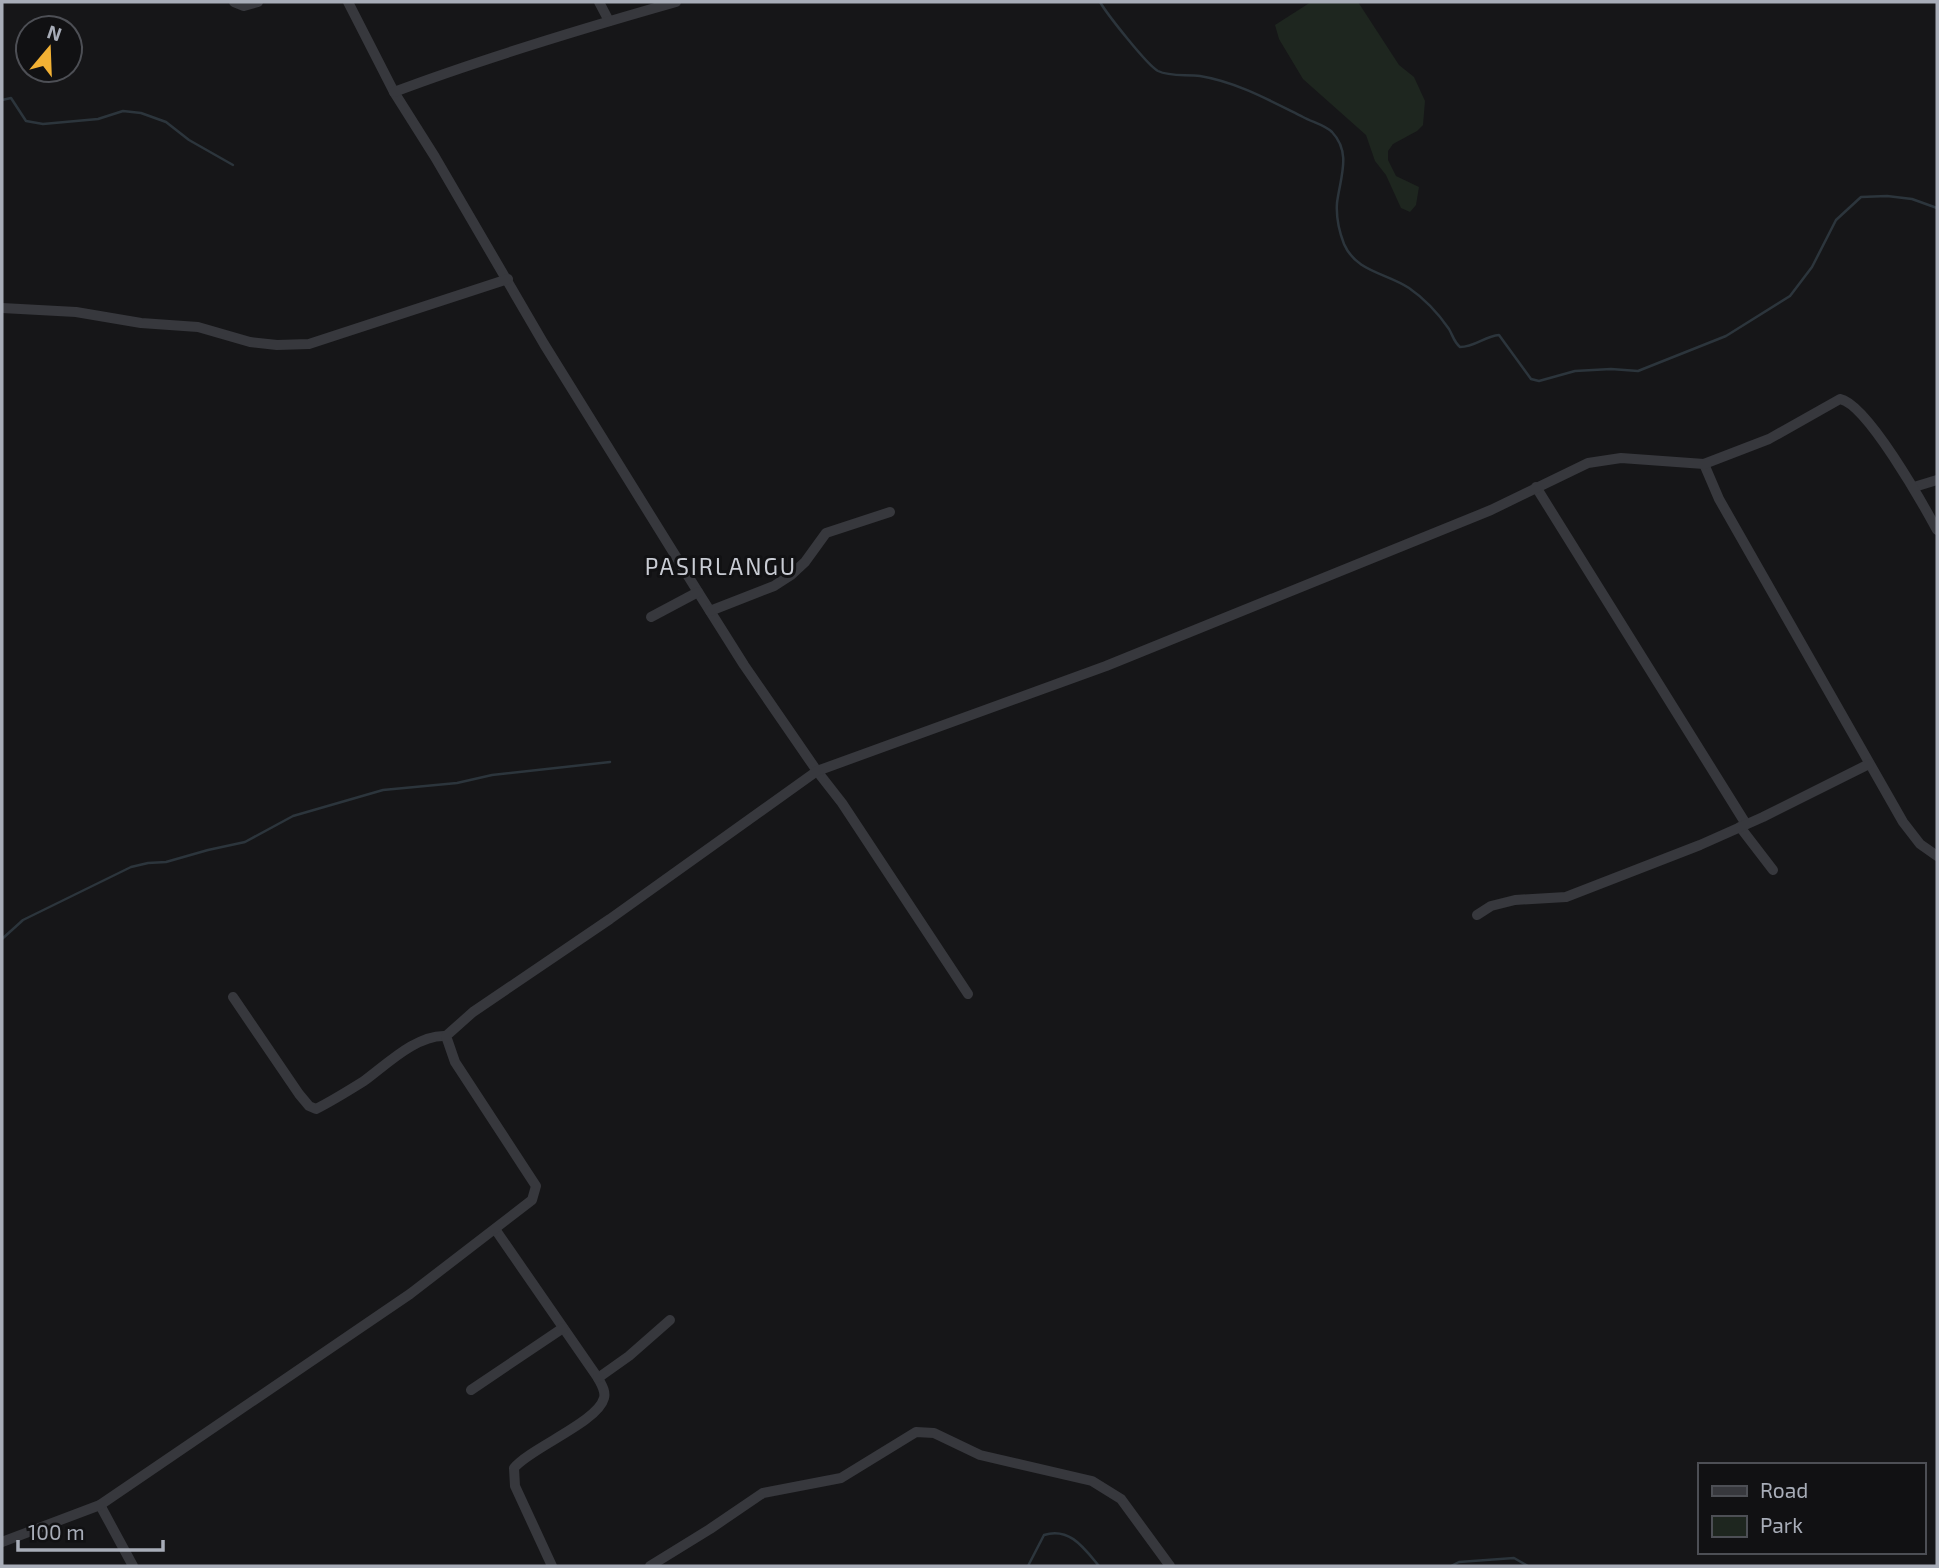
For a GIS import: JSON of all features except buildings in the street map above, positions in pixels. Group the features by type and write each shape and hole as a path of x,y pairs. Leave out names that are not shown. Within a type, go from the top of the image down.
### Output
{"street":[{"path":"234,2 244,6 258,2"},
{"path":"348,2 394,92 508,279 544,344 698,592 968,994"},
{"path":"599,2 609,21"},
{"path":"394,92 460,67 676,2"},
{"path":"2,308 76,312 141,323 198,327 250,342 292,345 309,344 508,279"},
{"path":"233,997 299,1094 309,1106 316,1109 365,1080 401,1052 438,1035 446,1036 472,1012 610,919 817,771 1106,666 1491,510 1578,466 1599,459 1704,464 1769,439 1840,399 1849,401 1868,423 1914,487 1937,530"},
{"path":"1704,464 1719,499 1869,764 1911,833 1920,844 1937,856"},
{"path":"1914,487 1937,480"},
{"path":"1536,487 1743,826 1773,870"},
{"path":"710,611 774,586 791,575 805,562 826,533 890,512"},
{"path":"651,617 698,592"},
{"path":"1478,915 1491,906 1515,900 1566,897 1700,845 1869,764"},
{"path":"2,1542 100,1505 410,1294 532,1200 537,1186 455,1062 446,1036"},
{"path":"495,1228 598,1378 604,1391 602,1402 579,1424 514,1468 516,1486 552,1566"},
{"path":"598,1378 629,1356 670,1320"},
{"path":"471,1390 563,1328"},
{"path":"650,1566 710,1530 763,1493 841,1478 916,1432 934,1433 980,1455 1092,1481 1121,1499 1170,1566"},
{"path":"100,1505 133,1566"}],"green space":[{"path":"1311,2 1358,2 1399,65 1414,77 1425,101 1423,125 1393,144 1388,151 1388,160 1396,176 1419,187 1416,205 1410,212 1401,208 1386,175 1375,161 1366,135 1303,79 1279,39 1275,25"}],"waterway":[{"path":"1100,2 1137,50 1158,71 1173,75 1200,76 1240,87 1332,132 1342,148 1343,166 1337,213 1338,224 1349,253 1364,266 1400,283 1420,297 1440,317 1460,347 1499,335 1531,379 1539,381 1575,371 1638,371 1726,336 1790,296 1812,267 1836,220 1861,197 1912,199 1937,208"},
{"path":"2,100 11,98 26,121 43,124 98,119 123,111 141,113 166,122 189,140 233,165"},
{"path":"2,939 23,920 131,867 166,862 245,842 293,816 383,790 457,783 492,775 610,762"},
{"path":"1028,1566 1044,1535 1053,1533 1076,1541 1099,1566"},
{"path":"1451,1566 1459,1562 1514,1558 1528,1566"}],"district":[{"name":"PASIRLANGU","path":"721,566"}]}
